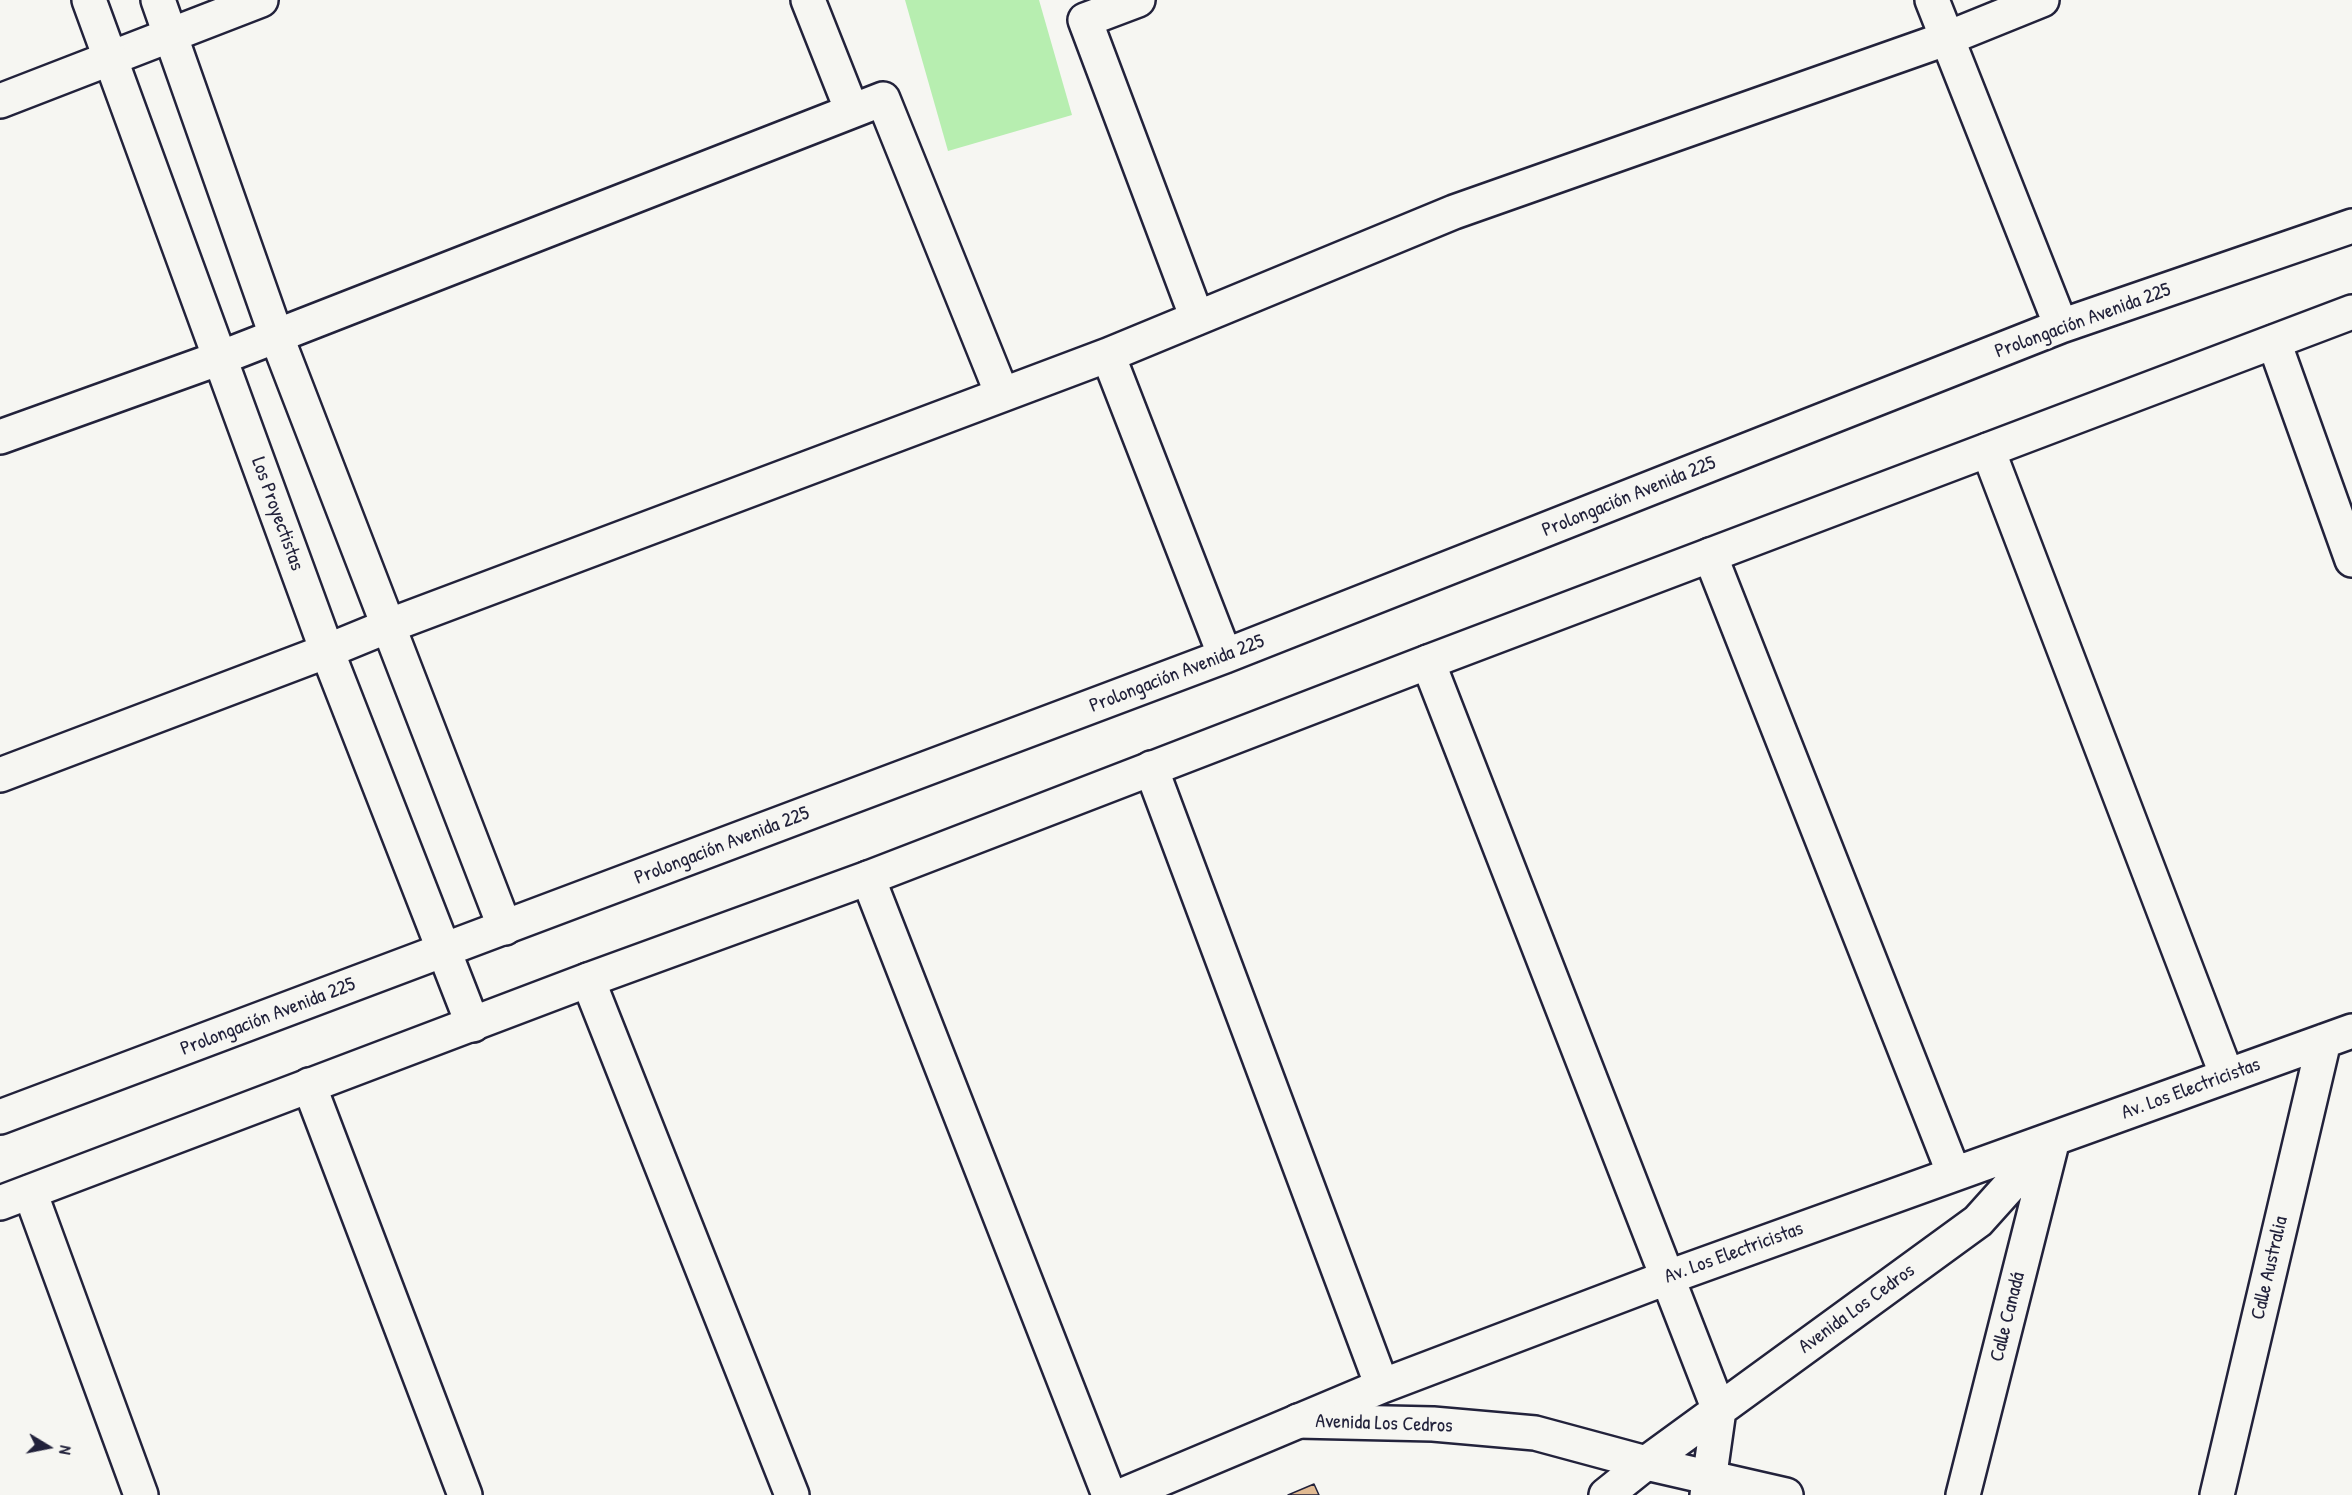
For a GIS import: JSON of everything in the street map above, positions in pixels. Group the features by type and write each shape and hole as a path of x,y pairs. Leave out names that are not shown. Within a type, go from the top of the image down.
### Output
{"street":[{"name":"Los Proyectistas","path":"89,0 327,651 473,1025"},
{"path":"158,0 276,335 505,928"},
{"path":"0,101 261,0"},
{"path":"808,0 852,111"},
{"path":"1932,0 2061,326"},
{"path":"0,775 1108,355 1454,212 1948,38 2042,0"},
{"path":"1135,1 1085,20 1197,318"},
{"path":"0,437 220,358 883,99 1002,394"},
{"name":"Prolongación Avenida 225","path":"0,1118 1225,656 2061,326 2352,226"},
{"path":"141,1495 15,1197 588,980 868,878 1428,662 2352,312"},
{"path":"2274,342 2352,560"},
{"path":"1108,355 1225,656"},
{"path":"1988,450 2227,1076"},
{"path":"1710,555 1954,1174"},
{"path":"1428,662 1719,1410 1709,1486"},
{"path":"1151,768 1382,1386"},
{"path":"868,878 1109,1495"},
{"path":"588,980 792,1495"},
{"name":"Av. Los Electricistas","path":"1123,1495 1382,1386 1666,1278 2338,1036"},
{"name":"Calle Australia","path":"2217,1495 2338,1036"},
{"path":"309,1085 465,1495"},
{"name":"Avenida Los Cedros","path":"1606,1495 1646,1463 1978,1221 2053,1138"},
{"name":"Calle Canadá","path":"1963,1495 2053,1138"},
{"name":"Avenida Los Cedros","path":"1298,1421 1433,1424 1535,1433 1646,1463 1709,1486 1786,1495"}],"green space":[{"path":"905,0 1039,0 1072,115 948,151"}],"building":[{"path":"1314,1484 1319,1495 1288,1495"}]}
